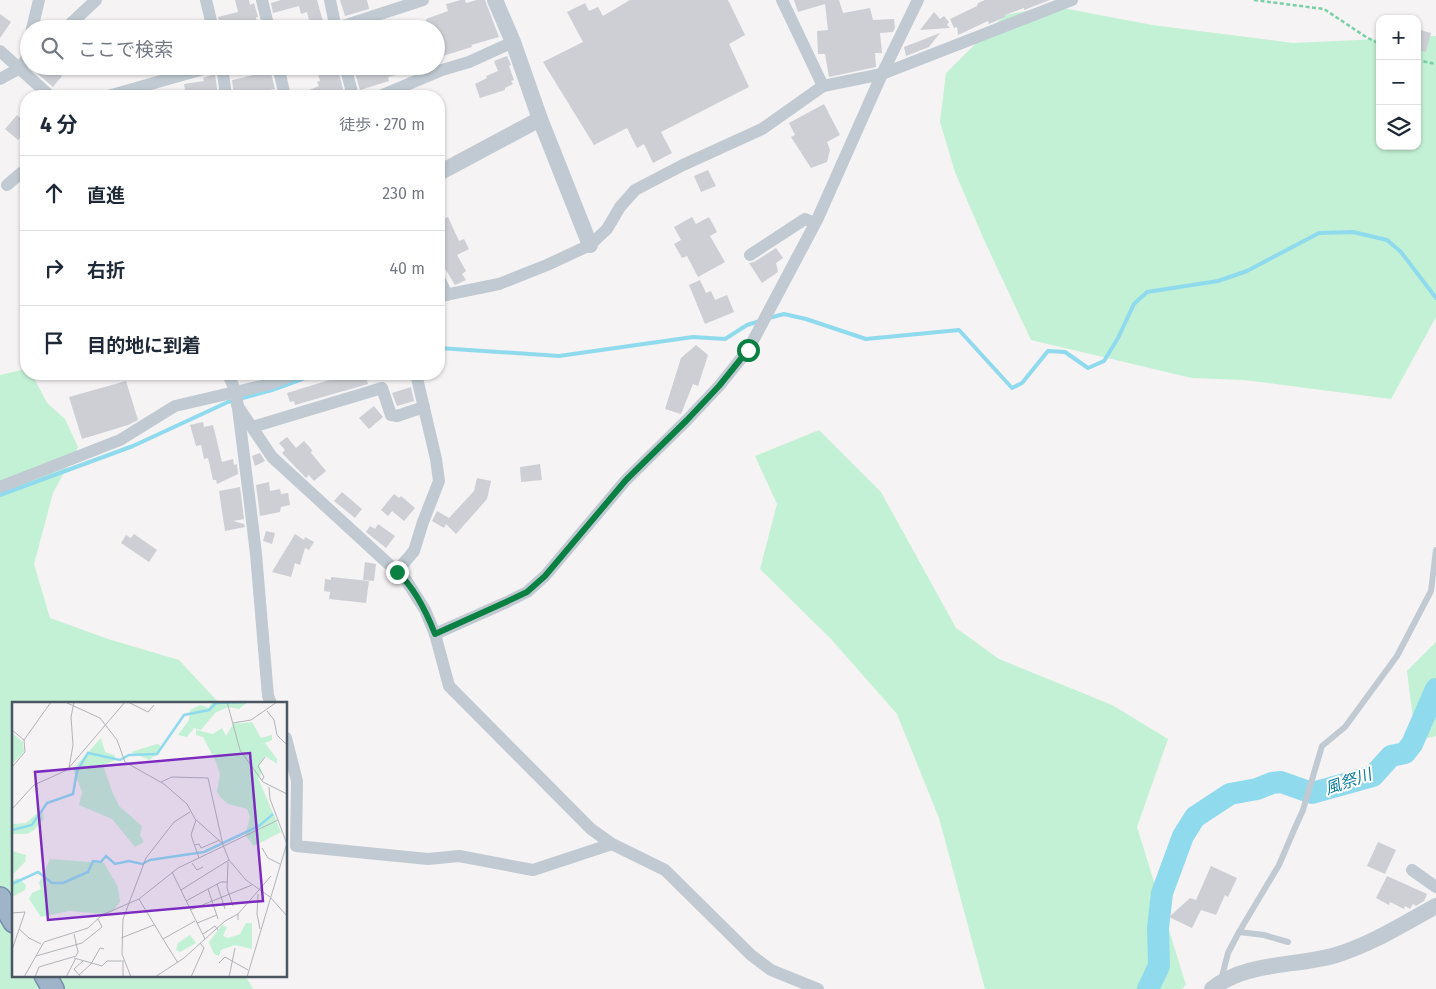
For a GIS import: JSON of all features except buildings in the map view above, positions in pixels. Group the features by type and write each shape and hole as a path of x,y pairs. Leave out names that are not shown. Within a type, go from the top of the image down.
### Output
{"highway":[{"path":"0,898 12,919"},
{"path":"46,976 53,989"}],"street":[{"path":"34,20 39,0"},
{"path":"75,20 96,0"},
{"path":"206,0 211,20"},
{"path":"262,0 267,20"},
{"path":"330,0 333,20"},
{"path":"357,20 395,4 423,0"},
{"path":"495,0 513,42 540,120 590,244"},
{"path":"782,0 823,86"},
{"path":"435,634 527,592 545,576 626,480 700,406 748,350 815,223 882,74 918,0"},
{"path":"445,297 499,284 547,266 590,244 607,229 620,207 635,190 683,165 762,130 823,86 882,74 1072,0"},
{"path":"445,69 469,62 513,42"},
{"path":"0,51 20,56"},
{"path":"0,79 20,62"},
{"path":"37,75 46,90"},
{"path":"129,90 182,75"},
{"path":"223,75 225,90"},
{"path":"280,75 284,90"},
{"path":"347,75 351,90"},
{"path":"394,90 430,75"},
{"path":"445,170 540,120"},
{"path":"7,185 20,174"},
{"path":"750,255 805,219 815,223"},
{"path":"230,380 236,398 252,428 272,456 406,580 425,610 435,634 449,686 591,829 612,844 665,870 752,955 771,970 818,989"},
{"path":"0,487 120,440 175,406 236,398 280,380"},
{"path":"397,572 414,551 439,481 436,459 417,380"},
{"path":"252,428 382,388 391,415 397,416 424,407"},
{"path":"236,398 256,554 268,696 271,702"},
{"path":"288,746 297,781 296,846 428,859 459,856 533,870 612,844"},
{"path":"1412,870 1436,887"},
{"path":"1216,985 1258,968 1334,955 1367,944 1436,906"}],"lane":[{"path":"1216,985 1228,953 1239,932 1279,865 1303,810 1322,746 1345,727 1397,656 1431,591 1436,550"},
{"path":"1239,932 1264,935 1288,942"}],"path":[{"path":"1254,0 1324,9 1376,42"},
{"path":"1421,61 1436,64"}],"green space":[{"path":"1052,6 1152,25 1293,43 1376,39 1376,150 1421,150 1421,37 1436,36 1436,317 1391,399 1244,380 1192,378 1031,340 985,242 955,172 940,122 946,73 1005,15"},
{"path":"20,370 20,380 35,380 47,403 65,419 78,447 53,493 34,564 50,618 108,639 179,660 218,702 12,702 12,976 246,976 253,989 0,989 0,375"},
{"path":"819,430 881,492 956,628 999,659 1112,705 1168,739 1137,827 1186,985 1182,989 985,989 939,818 897,714 831,639 760,569 777,504 755,456"},
{"path":"1436,642 1436,736 1423,739 1415,735 1407,671"}],"waterway":[{"path":"769,318 784,314 806,319 866,339 959,330 1012,388 1022,383 1048,351 1065,352 1088,368 1104,361 1118,338 1134,304 1147,292 1218,281 1247,271 1319,233 1353,232 1387,240 1401,252 1436,298"},
{"path":"445,348 559,356 693,337 725,339 747,325 760,321"},
{"path":"0,495 133,446 228,402 300,380"},
{"name":"風祭川","path":"1148,989 1159,966 1158,928 1162,893 1183,836 1195,817 1230,794 1257,789 1272,783 1281,782 1312,793 1373,776 1391,756 1405,753 1412,744 1436,689"}],"route":[{"path":"397,572 406,580 425,610 435,634 527,592 545,576 626,480 719,386 748,350"}]}
